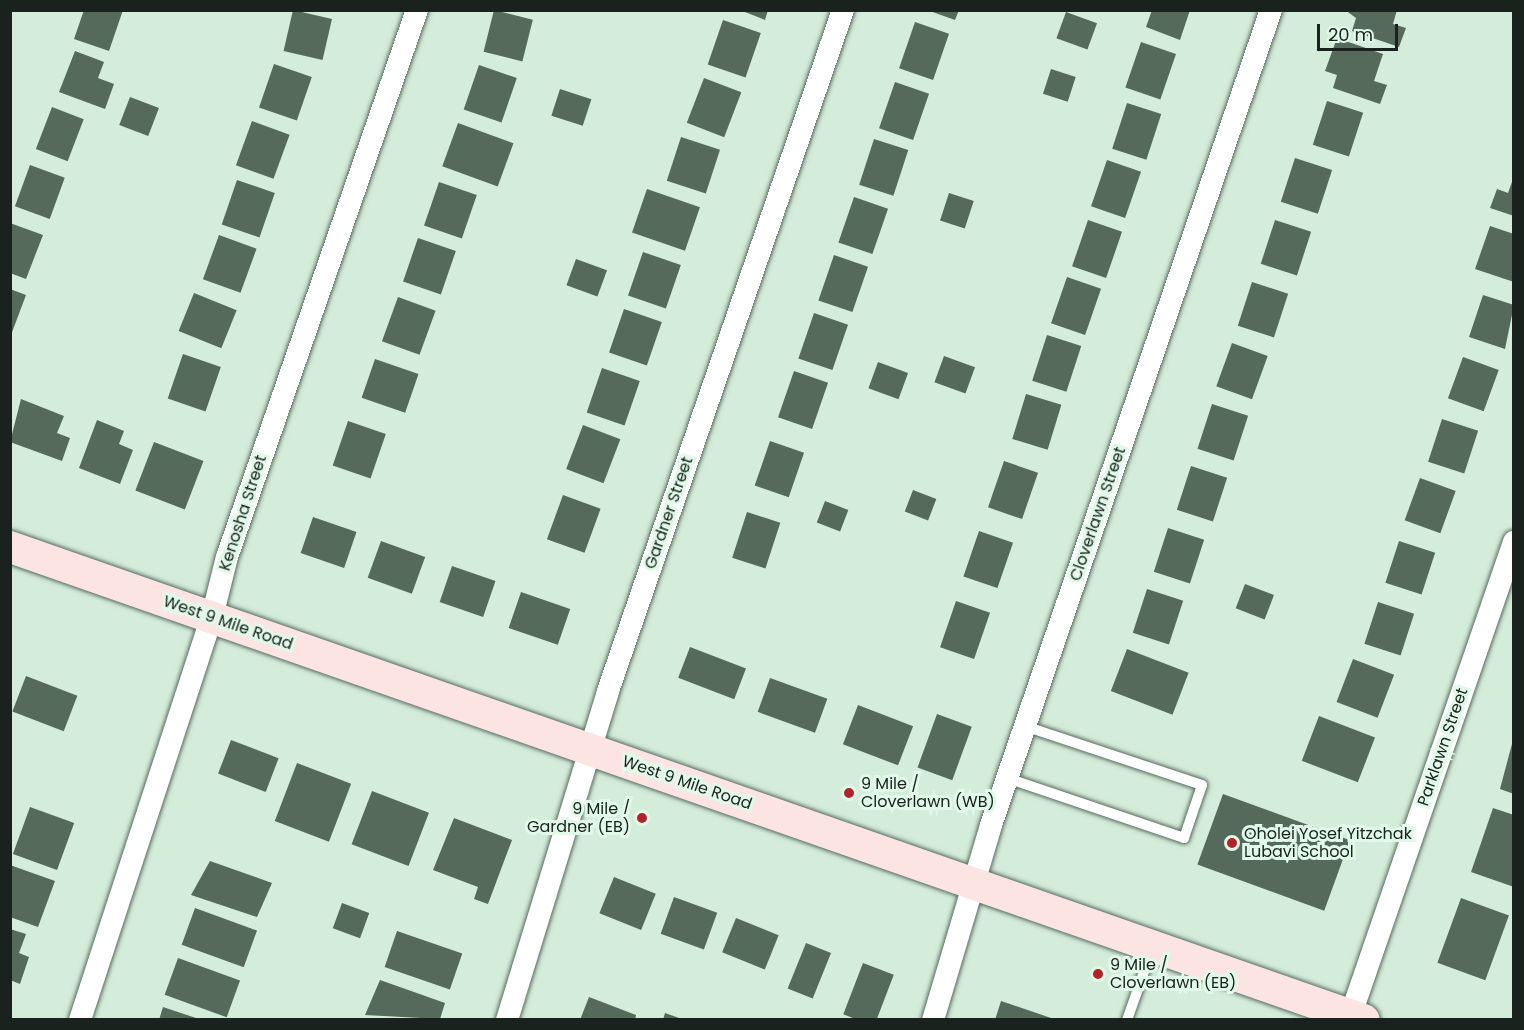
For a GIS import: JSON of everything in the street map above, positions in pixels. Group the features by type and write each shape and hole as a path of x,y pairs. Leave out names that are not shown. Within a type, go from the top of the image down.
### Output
{"main road":[{"name":"West 9 Mile Road","path":"10,547 975,883 1355,1018"}],"street":[{"name":"Kenosha Street","path":"80,1020 212,617 226,557 417,10"},
{"name":"Gardner Street","path":"507,1020 594,751 608,692 843,10"},
{"name":"Cloverlawn Street","path":"933,1020 1007,778 1271,10"},
{"name":"Parklawn Street","path":"1355,1018 1514,542"}],"lane":[{"path":"1007,778 1184,838 1202,784 1025,726"},
{"path":"1127,1020 1153,946"}],"building":[{"path":"84,10 123,10 109,51 74,39"},
{"path":"293,10 332,19 323,60 284,51"},
{"path":"494,10 533,20 522,61 484,52"},
{"path":"740,10 768,10 765,20"},
{"path":"927,10 959,10 955,20"},
{"path":"1152,10 1190,10 1180,40 1146,27"},
{"path":"1345,10 1397,10 1393,24 1406,28 1399,47 1352,31 1356,18"},
{"path":"1066,12 1097,23 1087,50 1056,38"},
{"path":"723,20 761,33 746,77 708,64"},
{"path":"915,22 949,34 933,80 899,68"},
{"path":"1337,38 1383,54 1374,81 1387,85 1380,104 1333,88 1337,75 1325,71"},
{"path":"1141,42 1176,54 1160,99 1125,87"},
{"path":"75,51 104,62 98,78 114,84 105,109 59,92"},
{"path":"274,64 312,77 297,121 259,107"},
{"path":"479,65 517,78 502,122 464,109"},
{"path":"1051,69 1076,77 1068,102 1043,94"},
{"path":"704,78 741,92 724,137 687,123"},
{"path":"895,82 929,94 913,140 879,128"},
{"path":"560,89 591,99 583,126 551,116"},
{"path":"130,97 159,108 148,136 119,125"},
{"path":"1327,101 1363,113 1349,156 1313,145"},
{"path":"1127,103 1161,114 1146,160 1112,149"},
{"path":"52,107 84,119 68,161 36,149"},
{"path":"252,121 290,135 274,179 236,165"},
{"path":"458,123 513,143 498,186 442,166"},
{"path":"681,137 720,150 706,193 667,181"},
{"path":"874,139 908,150 893,196 859,185"},
{"path":"1295,158 1332,170 1318,214 1281,202"},
{"path":"1107,160 1141,172 1125,218 1091,206"},
{"path":"30,165 65,178 50,219 15,206"},
{"path":"1513,179 1514,216 1490,208 1497,189 1508,193"},
{"path":"237,180 275,193 260,237 222,224"},
{"path":"439,182 477,195 462,239 424,225"},
{"path":"647,189 700,207 685,251 632,232"},
{"path":"949,193 974,201 965,229 940,221"},
{"path":"854,197 888,209 872,254 838,242"},
{"path":"1088,220 1122,232 1106,278 1072,266"},
{"path":"1275,220 1311,232 1297,275 1261,264"},
{"path":"10,223 43,235 26,279 10,273"},
{"path":"1490,226 1514,234 1514,282 1475,269"},
{"path":"219,235 257,249 241,293 203,279"},
{"path":"418,238 456,251 441,295 403,281"},
{"path":"643,252 681,265 666,309 628,295"},
{"path":"834,255 868,267 852,312 818,300"},
{"path":"576,259 607,270 597,297 566,285"},
{"path":"1067,277 1101,289 1085,335 1051,323"},
{"path":"1252,282 1288,294 1274,337 1238,326"},
{"path":"10,289 26,295 11,335 10,335"},
{"path":"194,293 237,310 221,348 179,331"},
{"path":"1483,295 1514,305 1505,349 1469,337"},
{"path":"398,297 436,311 420,355 382,341"},
{"path":"624,309 662,322 647,366 609,352"},
{"path":"814,313 848,325 832,370 798,358"},
{"path":"1047,335 1081,346 1066,392 1032,381"},
{"path":"1232,343 1268,356 1252,399 1216,386"},
{"path":"183,354 221,367 206,411 168,398"},
{"path":"944,356 975,367 965,394 934,382"},
{"path":"1463,357 1499,370 1484,411 1448,398"},
{"path":"375,359 418,374 405,413 362,398"},
{"path":"878,362 908,373 898,399 868,388"},
{"path":"602,368 640,381 625,425 587,412"},
{"path":"794,371 828,383 812,429 778,417"},
{"path":"1026,394 1061,405 1048,450 1012,439"},
{"path":"21,399 64,416 57,433 70,438 62,461 10,442"},
{"path":"1212,404 1248,416 1234,460 1197,449"},
{"path":"1442,419 1478,431 1464,474 1428,462"},
{"path":"97,420 124,431 119,444 133,450 120,484 79,468"},
{"path":"348,421 386,434 371,478 333,465"},
{"path":"583,425 620,439 603,483 566,469"},
{"path":"770,441 804,453 789,497 755,485"},
{"path":"154,442 203,461 185,510 135,491"},
{"path":"1004,461 1038,473 1022,519 988,507"},
{"path":"1191,466 1227,478 1213,521 1177,510"},
{"path":"1420,478 1456,491 1440,533 1405,520"},
{"path":"913,490 936,499 928,520 905,511"},
{"path":"563,495 601,509 585,553 547,539"},
{"path":"825,501 848,510 840,531 817,522"},
{"path":"747,512 780,523 765,568 732,558"},
{"path":"313,517 356,532 344,568 301,553"},
{"path":"1168,528 1204,540 1190,583 1154,572"},
{"path":"979,531 1013,543 997,588 963,576"},
{"path":"381,541 425,557 412,594 368,578"},
{"path":"1399,541 1435,553 1422,595 1385,583"},
{"path":"452,566 495,581 483,617 440,602"},
{"path":"1245,584 1274,595 1265,619 1236,608"},
{"path":"1147,589 1183,601 1169,644 1133,633"},
{"path":"521,592 570,609 558,645 509,628"},
{"path":"956,601 990,613 974,659 940,647"},
{"path":"1378,602 1414,614 1401,656 1364,644"},
{"path":"690,647 746,669 734,699 678,678"},
{"path":"1127,649 1189,673 1172,715 1111,691"},
{"path":"1353,659 1394,675 1378,718 1337,702"},
{"path":"26,676 77,696 64,731 12,711"},
{"path":"770,678 827,699 815,733 758,712"},
{"path":"858,705 913,726 898,765 843,744"},
{"path":"937,714 972,727 952,780 918,768"},
{"path":"1319,716 1375,738 1358,782 1302,761"},
{"path":"231,740 279,758 266,792 218,774"},
{"path":"1514,740 1514,794 1500,789"},
{"path":"297,763 351,784 329,842 275,821"},
{"path":"372,791 429,813 409,866 352,844"},
{"path":"1223,794 1350,840 1324,911 1197,864"},
{"path":"30,807 74,823 57,870 13,854"},
{"path":"1493,808 1514,815 1514,887 1471,872"},
{"path":"454,818 512,840 488,904 474,899 478,887 433,870"},
{"path":"210,861 272,883 257,917 191,895"},
{"path":"10,865 55,881 38,927 10,917"},
{"path":"614,877 656,894 641,930 599,913"},
{"path":"674,897 717,913 704,949 661,934"},
{"path":"1461,898 1509,915 1485,980 1437,963"},
{"path":"342,903 369,913 360,938 333,928"},
{"path":"195,908 257,931 244,967 182,945"},
{"path":"736,918 779,935 765,970 722,952"},
{"path":"10,929 26,934 19,953 29,957 20,984 10,980"},
{"path":"397,931 462,953 450,989 385,967"},
{"path":"806,943 831,953 813,999 788,988"},
{"path":"178,958 240,981 227,1017 165,995"},
{"path":"863,963 894,975 876,1020 858,1020 843,1014"},
{"path":"380,980 445,1003 440,1019 365,1015"},
{"path":"589,997 636,1015 635,1020 580,1020"},
{"path":"1001,1001 1054,1019 1054,1020 995,1020"},
{"path":"163,1007 199,1019 199,1020 159,1020"},
{"path":"665,1013 682,1019 682,1020 663,1020"}],"place":[{"name":"9 Mile / Cloverlawn (WB)","path":"849,793"},
{"name":"9 Mile / Gardner (EB)","path":"642,818"},
{"name":"Oholei Yosef Yitzchak Lubavi School","path":"1232,843"},
{"name":"9 Mile / Cloverlawn (EB)","path":"1098,974"}]}
